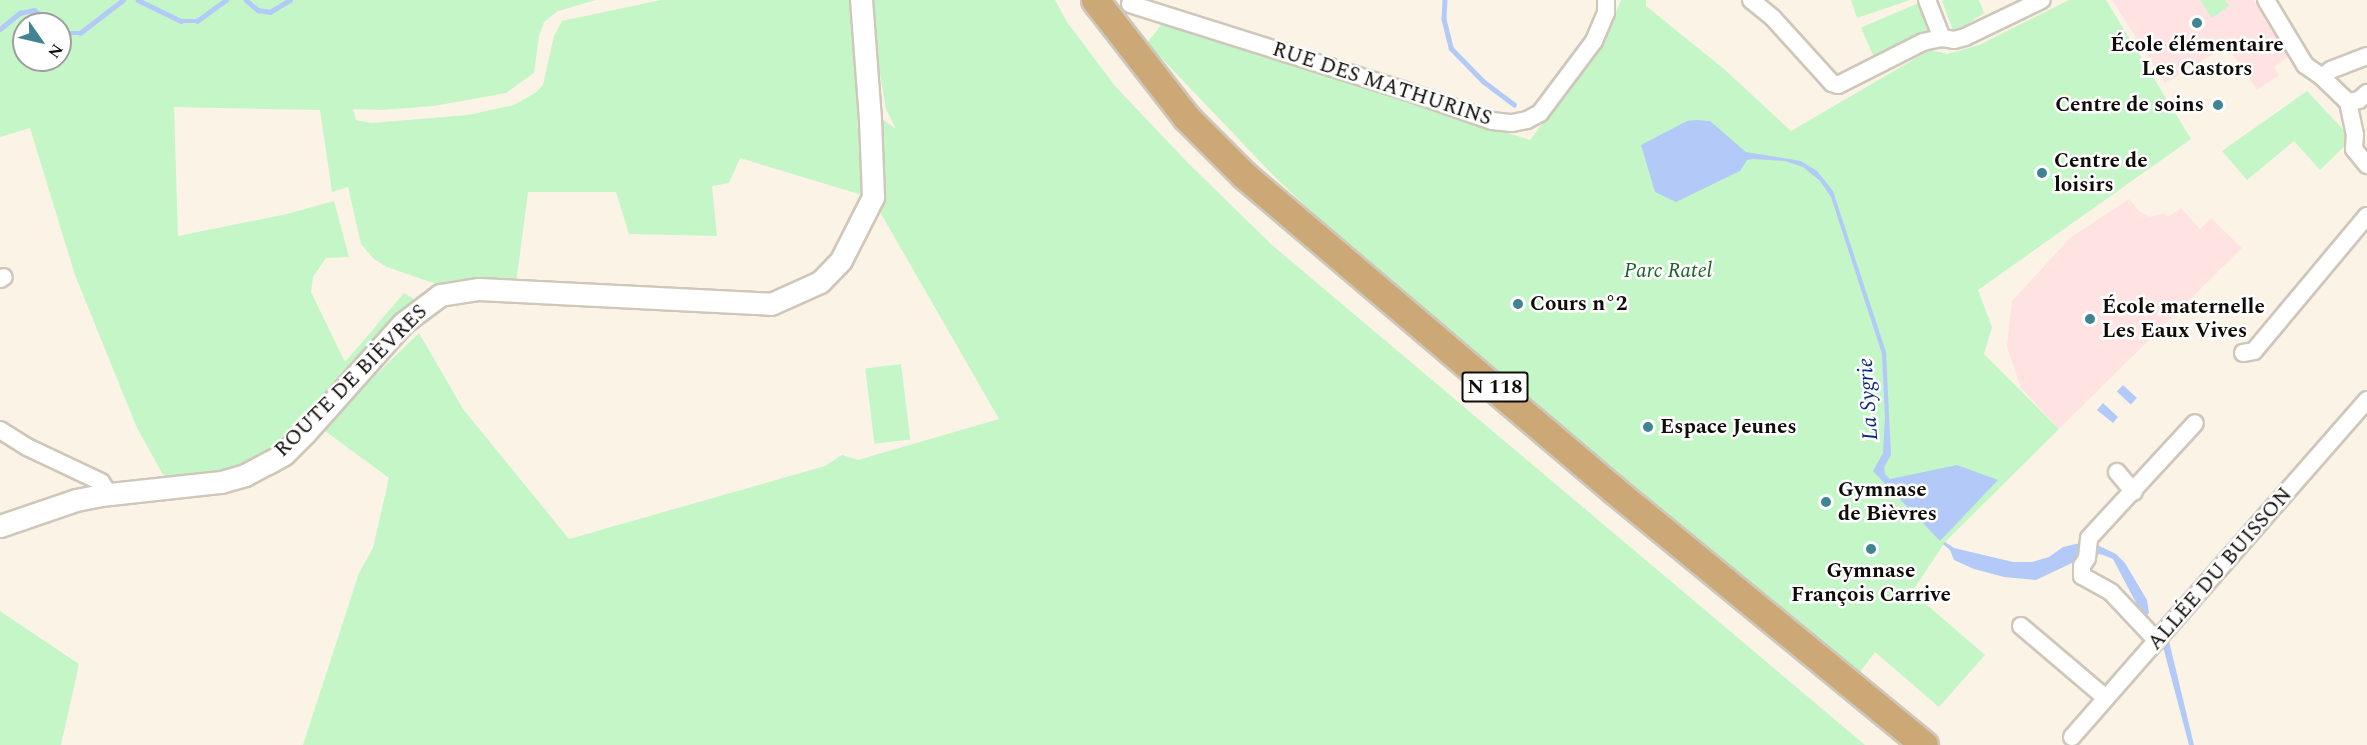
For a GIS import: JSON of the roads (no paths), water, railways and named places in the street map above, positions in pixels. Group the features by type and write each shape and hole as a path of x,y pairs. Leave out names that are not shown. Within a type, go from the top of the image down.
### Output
{"highway":[{"name":"N 118","path":"1074,0 1123,69 1179,133 1236,192 1601,501 1895,745"},
{"name":"N 118","path":"1095,0 1186,117 1245,176 1614,489 1924,745"}],"street":[{"name":"ROUTE DE BIÈVRES","path":"0,526 76,500 109,494 221,482 245,475 284,454 403,323 440,295 479,289 771,304 820,282 841,260 859,230 873,197 861,0"},
{"name":"RUE DES MATHURINS","path":"1130,4 1406,91 1492,121 1512,123 1527,120 1540,113 1594,41 1606,13 1606,0"},
{"path":"1751,0 1773,18 1832,83 1838,85 1923,42 1965,37 2042,0"},
{"path":"1927,0 1942,38"},
{"path":"2266,0 2317,75 2348,102 2355,134 2354,149 2367,165"},
{"path":"2317,75 2367,57"},
{"path":"2348,102 2359,100 2367,93"},
{"path":"2243,353 2254,351 2367,216"},
{"name":"ALLÉE DU BUISSON","path":"2072,737 2367,400"},
{"path":"2157,641 2111,592 2082,576 2082,566 2087,558 2089,537 2134,492 2195,423"},
{"path":"0,430 27,447 101,482 109,494"},
{"path":"2117,472 2134,492"},
{"path":"2021,626 2106,698"}],"water":[{"path":"1687,121 1710,121 1746,152 1801,161 1817,171 1833,191 1886,352 1891,455 1884,467 1885,474 1890,479 1957,465 1998,480 1940,541 1873,471 1883,453 1885,417 1882,354 1831,197 1820,181 1803,167 1785,161 1753,159 1747,160 1740,171 1676,202 1655,192 1641,145"},
{"path":"2123,385 2137,398 2131,405 2117,392"},
{"path":"2103,403 2118,417 2113,423 2097,410"},
{"path":"2089,541 2116,554 2125,563 2147,600 2149,613 2144,618 2113,559 2103,555 2093,553 2036,580 2004,577 1974,569 1954,560 1950,550 1943,544 1945,542 1954,548 2013,562 2032,562 2049,557 2063,547"},
{"path":"2163,637 2169,641 2194,745 2189,745 2161,639"}],"waterway":[{"path":"72,33 80,33 123,0"},
{"path":"138,0 181,21 197,21 226,0"},
{"path":"246,0 258,10 270,12 290,0"},
{"name":"La Sygrie","path":"1445,0 1444,19 1451,48 1483,81 1514,104"},
{"path":"25,12 34,10 37,12"},
{"path":"0,29 12,19"}],"place":[{"name":"École élémentaire Les Castors","path":"2197,23"},
{"name":"Centre de soins","path":"2218,105"},
{"name":"Centre de loisirs","path":"2042,173"},
{"name":"Cours n°2","path":"1518,304"},
{"name":"École maternelle Les Eaux Vives","path":"2090,319"},
{"name":"Espace Jeunes","path":"1648,427"},
{"name":"Gymnase de Bièvres","path":"1826,502"},
{"name":"Gymnase François Carrive","path":"1871,549"}],"park label":[{"name":"Parc Ratel","path":"1668,271"}]}
